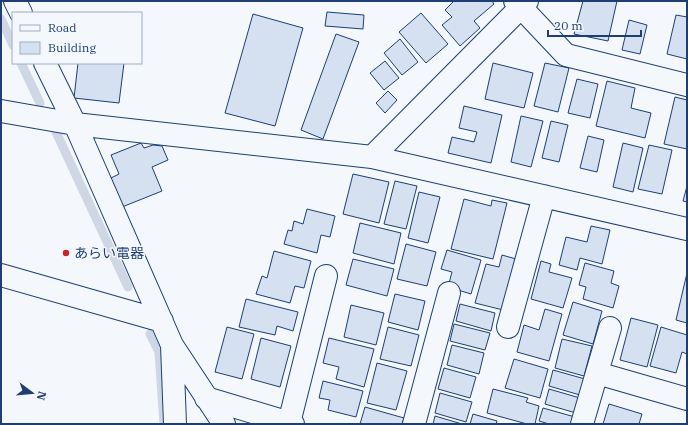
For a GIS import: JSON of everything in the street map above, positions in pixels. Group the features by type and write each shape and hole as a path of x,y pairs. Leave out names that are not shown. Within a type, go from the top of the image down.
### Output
{"street":[{"path":"15,1 20,12"},
{"path":"372,157 521,3 566,55 687,84"},
{"path":"45,64 74,124 172,345 224,424"},
{"path":"1,111 74,124 372,157 687,229"},
{"path":"508,326 544,196"},
{"path":"1,275 162,321"},
{"path":"206,398 291,424 326,276"},
{"path":"414,424 449,293"},
{"path":"582,424 610,328"},
{"path":"172,345 175,424"},
{"path":"597,373 687,399"}],"building":[{"path":"454,1 492,1 494,4 474,21 480,28 460,46 442,25 452,17 445,10"},
{"path":"583,1 617,1 608,41 574,34"},
{"path":"327,12 364,15 363,29 325,26"},
{"path":"421,13 448,44 426,63 399,32"},
{"path":"253,14 303,28 275,126 225,113"},
{"path":"676,15 687,17 687,59 667,54"},
{"path":"629,20 647,25 640,54 622,50"},
{"path":"336,34 359,42 323,139 301,130"},
{"path":"400,39 418,62 402,75 384,53"},
{"path":"385,61 399,78 384,90 370,73"},
{"path":"493,63 533,73 524,108 485,99"},
{"path":"545,63 569,68 558,112 534,106"},
{"path":"78,64 124,64 119,103 74,98"},
{"path":"577,79 598,84 590,118 568,113"},
{"path":"607,81 635,88 631,108 651,113 645,138 596,126"},
{"path":"388,91 397,100 385,113 376,103"},
{"path":"675,97 687,100 687,149 664,144"},
{"path":"464,106 502,115 491,163 448,153 452,137 474,142 477,132 459,128"},
{"path":"521,116 543,121 531,167 511,162"},
{"path":"551,121 568,125 559,162 542,158"},
{"path":"588,136 604,140 597,172 580,168"},
{"path":"141,143 144,148 153,145 162,146 168,160 152,167 162,191 122,207 111,178 119,174 111,155"},
{"path":"623,143 643,148 633,192 613,187"},
{"path":"649,145 672,150 662,194 638,189"},
{"path":"353,174 389,182 379,223 343,214"},
{"path":"395,181 417,186 406,229 384,224"},
{"path":"687,186 687,202 683,201"},
{"path":"419,192 440,197 428,243 408,238"},
{"path":"464,199 491,206 492,200 507,203 493,259 451,249"},
{"path":"307,209 335,216 330,237 321,235 317,253 284,244 288,230 292,231 294,221 303,224"},
{"path":"360,223 401,233 394,264 353,253"},
{"path":"591,226 610,230 602,264 580,258 577,270 559,265 566,237 587,242"},
{"path":"406,244 436,252 427,286 397,279"},
{"path":"447,250 481,260 471,294 448,287 452,272 441,269"},
{"path":"274,251 311,261 304,288 295,286 290,303 256,294 262,276 267,278"},
{"path":"502,255 516,259 503,310 475,303 486,264 499,267"},
{"path":"353,259 394,269 387,296 346,285"},
{"path":"541,261 551,264 549,272 572,278 563,308 531,299"},
{"path":"585,263 614,271 611,283 619,286 613,308 583,299 586,287 579,285"},
{"path":"687,273 687,323 676,320"},
{"path":"395,294 425,301 418,330 388,322"},
{"path":"246,299 298,312 293,331 277,326 275,335 239,327"},
{"path":"573,302 602,311 593,344 563,335"},
{"path":"460,304 495,313 491,331 456,321"},
{"path":"351,305 384,313 376,345 344,337"},
{"path":"545,309 562,314 549,361 517,352 524,325 539,330"},
{"path":"631,318 658,325 647,367 620,360"},
{"path":"454,324 490,333 485,350 450,341"},
{"path":"227,327 254,334 242,379 215,372"},
{"path":"388,327 419,335 411,366 380,359"},
{"path":"661,327 687,335 687,354 682,352 676,373 650,366"},
{"path":"261,338 291,346 280,387 251,379"},
{"path":"329,338 374,349 364,387 336,379 339,367 323,363"},
{"path":"562,339 592,346 584,376 555,368"},
{"path":"452,345 484,353 479,374 447,365"},
{"path":"514,359 548,369 540,398 505,388"},
{"path":"377,363 407,371 396,410 367,403"},
{"path":"444,368 476,377 470,398 438,389"},
{"path":"553,370 585,379 580,395 549,386"},
{"path":"323,381 363,391 356,417 328,410 330,400 319,398"},
{"path":"493,389 528,398 526,402 539,406 535,424 527,424 487,413"},
{"path":"549,389 580,398 576,413 545,404"},
{"path":"440,393 472,402 466,422 435,413"},
{"path":"609,404 642,414 639,424 603,424"},
{"path":"365,407 404,418 402,424 360,424"},
{"path":"543,408 575,417 572,424 549,424 539,421"},
{"path":"473,414 497,421 496,424 470,424"},
{"path":"435,416 462,424 433,424"}],"waterway":[{"path":"1,19 12,43"},
{"path":"21,64 40,103"},
{"path":"56,132 128,287"},
{"path":"150,334 159,352 164,424"}],"place":[{"name":"あらい電器","path":"66,253"}]}
